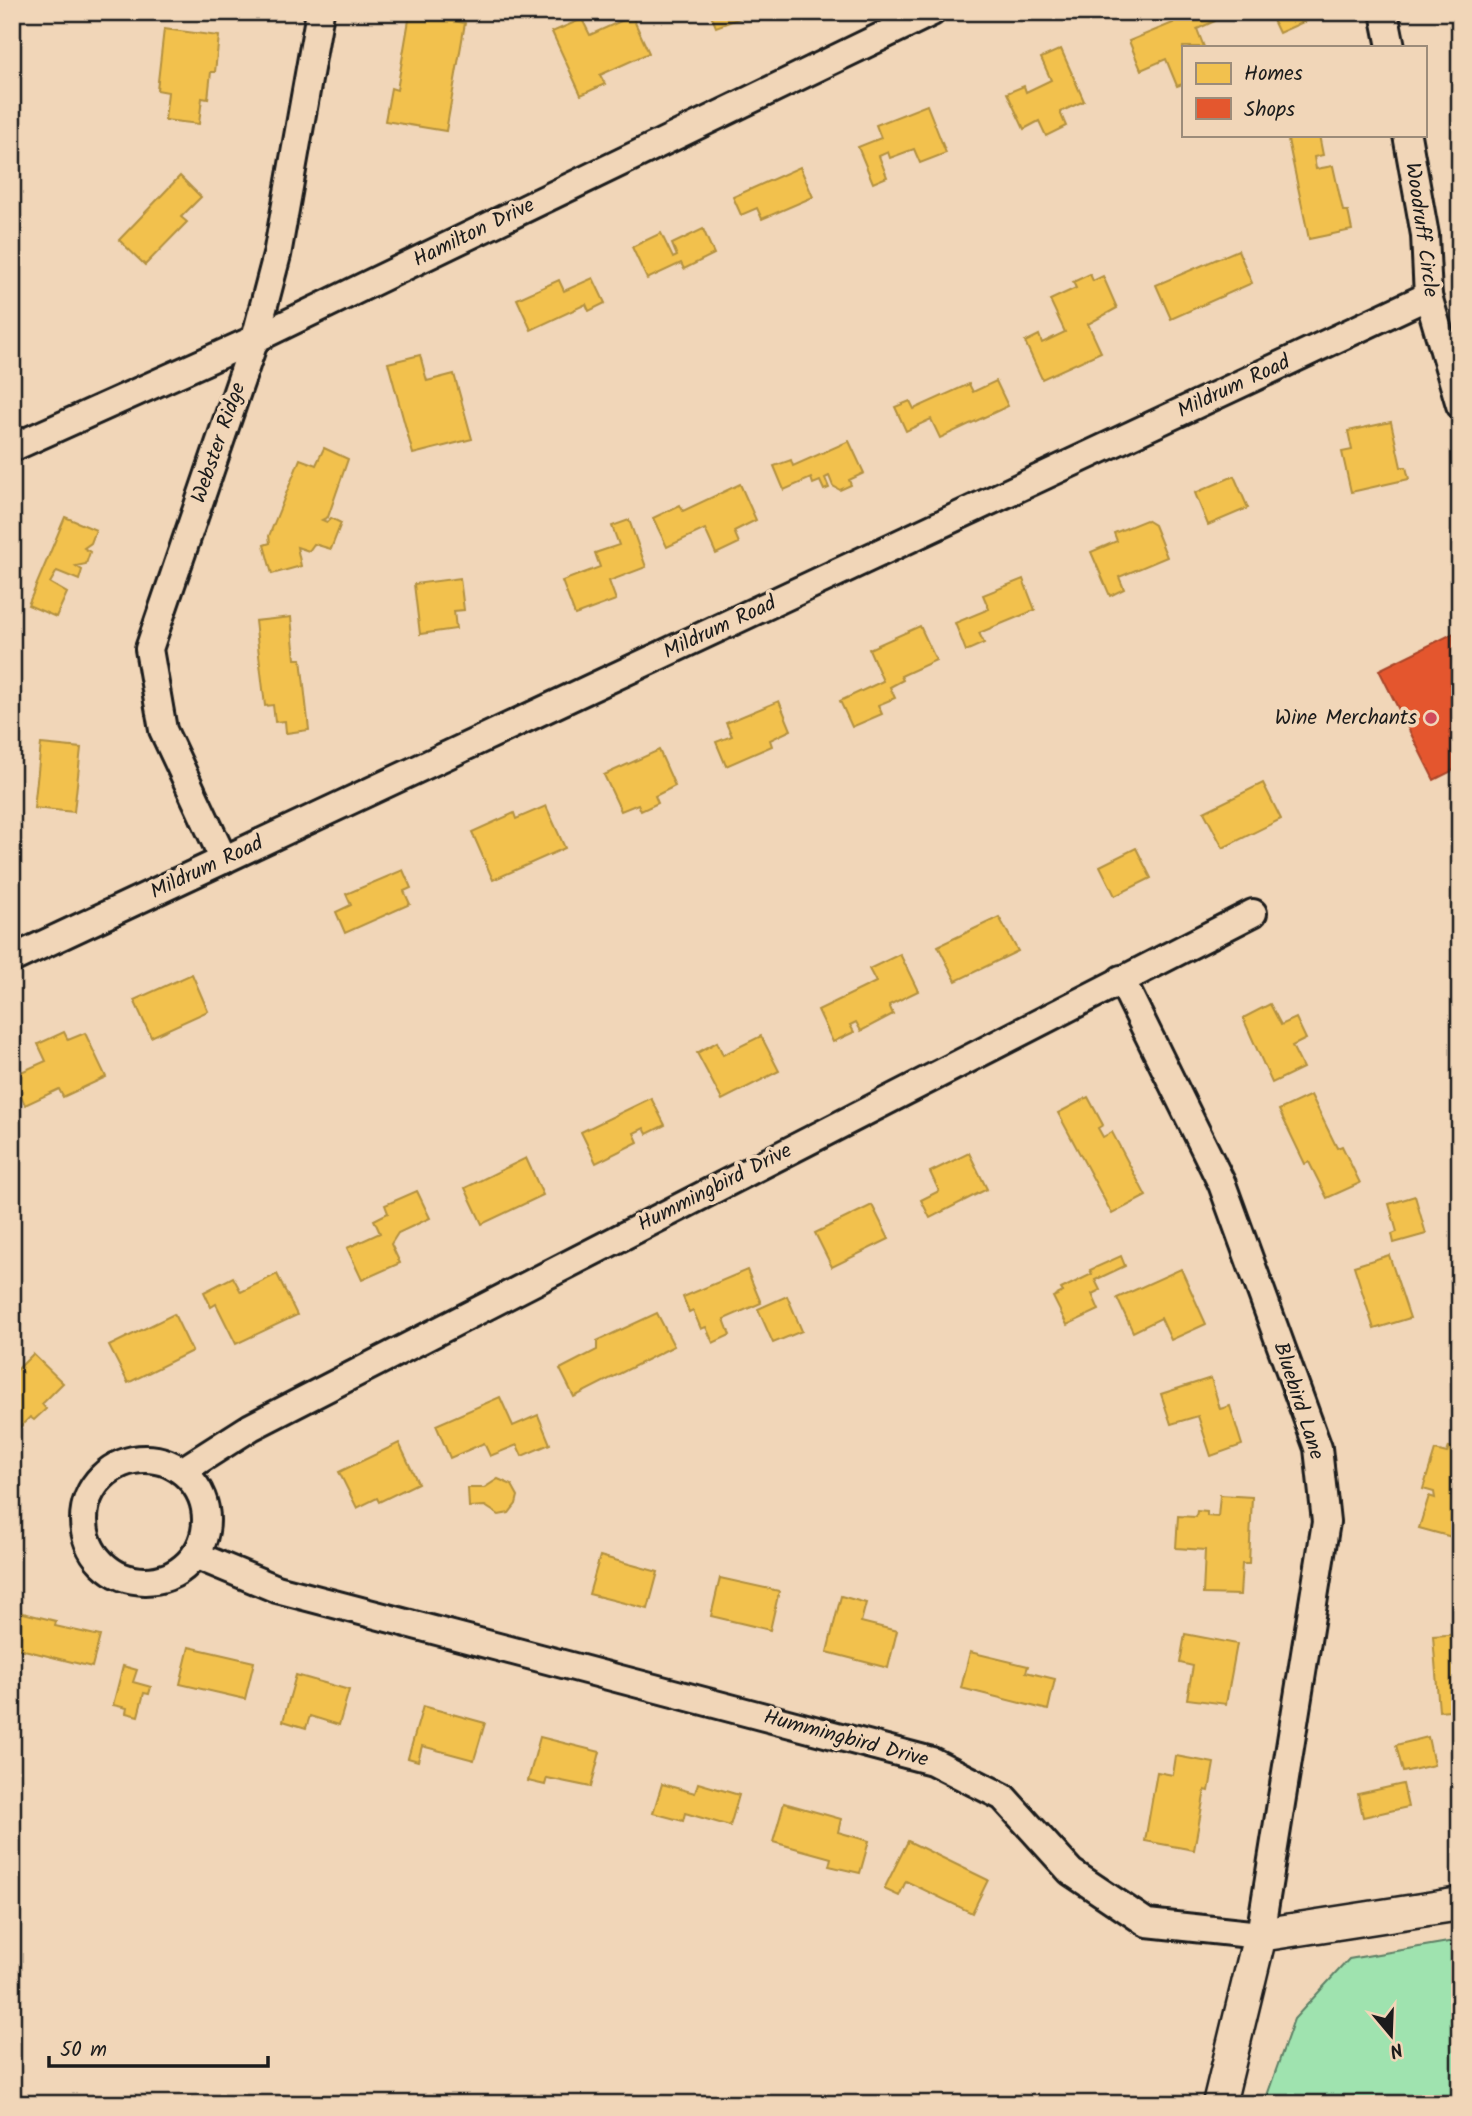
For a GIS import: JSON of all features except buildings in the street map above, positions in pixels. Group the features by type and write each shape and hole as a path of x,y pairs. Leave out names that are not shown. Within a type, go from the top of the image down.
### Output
{"street":[{"name":"Webster Ridge","path":"224,860 163,730 149,649 255,339 277,255 320,12"},
{"name":"Hamilton Drive","path":"12,448 255,339 932,12"},
{"path":"1384,12 1391,46"},
{"name":"Woodruff Circle","path":"1407,136 1425,235 1428,296 1460,405"},
{"name":"Mildrum Road","path":"12,959 1428,296"},
{"name":"Hummingbird Drive","path":"182,1471 251,1427 1253,913"},
{"name":"Bluebird Lane","path":"1121,979 1222,1184 1318,1448 1326,1521 1260,1935"},
{"path":"149,1459 164,1462 182,1471 198,1489 206,1513 205,1532 195,1555 181,1569 168,1576 148,1580 129,1578 111,1570 96,1557 85,1529 85,1510 91,1491 111,1469 125,1462 149,1459"},
{"name":"Hummingbird Drive","path":"195,1555 276,1589 932,1760 1003,1797 1070,1872 1147,1923 1260,1935 1460,1904"},
{"path":"1219,2104 1260,1935"}],"green space":[{"path":"1460,1940 1460,2104 1264,2104 1294,2019 1349,1959"}],"place":[{"name":"Wine Merchants","path":"1431,718"}]}
